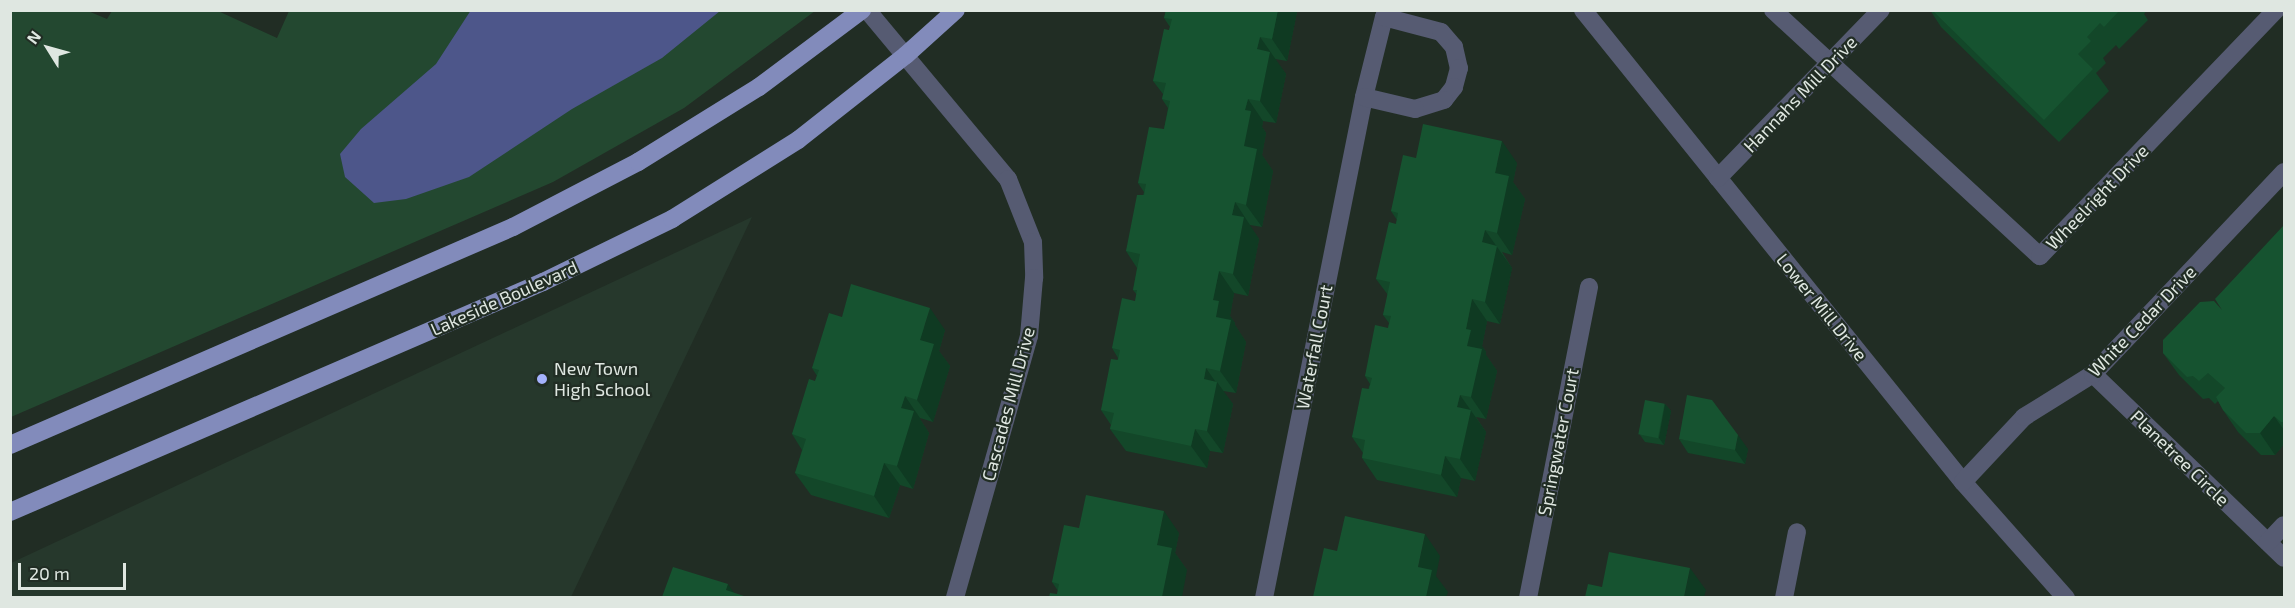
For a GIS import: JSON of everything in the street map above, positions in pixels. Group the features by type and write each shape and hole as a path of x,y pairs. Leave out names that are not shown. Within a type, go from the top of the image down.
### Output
{"main road":[{"path":"10,445 513,227 638,162 759,87 865,10"},
{"name":"Lakeside Boulevard","path":"10,512 543,282 672,219 798,140 906,56 956,10"}],"street":[{"name":"Cascades Mill Drive","path":"865,10 1008,179 1032,242 1034,278 1029,336 955,597"},
{"name":"Lower Mill Drive","path":"1583,10 1963,482 2066,597"},
{"path":"1773,10 1829,64"},
{"name":"Hannahs Mill Drive","path":"1718,178 1881,10"},
{"name":"Wheelright Drive","path":"1829,64 2040,256 2276,10"},
{"name":"Waterfall Court","path":"1264,597 1364,97 1384,17 1441,33 1454,47 1458,68 1454,87 1444,100 1415,109 1364,97"},
{"name":"White Cedar Drive","path":"1963,482 2024,417 2093,374 2284,172"},
{"name":"Springwater Court","path":"1528,597 1589,287"},
{"name":"Planetree Circle","path":"2093,374 2284,558"},
{"path":"2268,542 2284,525"},
{"path":"1785,597 1797,532"}],"shaded area":[{"name":"New Town High School","path":"752,217 571,597 11,597 11,563"}],"green space":[{"path":"11,11 88,11 107,19 112,11 218,11 277,38 289,11 815,11 684,108 553,182 11,417"}],"water":[{"path":"471,10 720,11 662,58 572,109 469,177 406,199 374,203 345,177 340,154 361,129 436,64"}],"building":[{"path":"1166,10 1278,10 1272,39 1260,37 1257,49 1270,52 1260,101 1248,99 1245,110 1251,111 1244,146 1257,149 1246,205 1235,202 1232,215 1244,217 1233,274 1219,271 1213,300 1219,301 1216,317 1231,320 1220,371 1206,368 1204,379 1217,382 1207,431 1195,429 1191,446 1110,429 1114,413 1101,410 1111,359 1118,360 1120,350 1112,348 1122,298 1135,301 1137,290 1133,290 1140,254 1126,251 1137,195 1144,195 1146,184 1138,183 1149,127 1164,129 1170,101 1162,99 1166,83 1153,81 1164,29 1169,30 1172,19 1164,18"},
{"path":"1932,10 2120,10 2104,27 2100,23 2087,37 2091,41 2078,54 2093,69 2044,120"},
{"path":"1423,124 1502,141 1495,173 1509,176 1497,233 1485,230 1482,242 1497,246 1485,302 1472,299 1466,329 1471,330 1467,346 1482,349 1471,397 1460,395 1457,407 1471,410 1460,459 1445,456 1441,475 1362,458 1365,440 1352,437 1362,388 1369,389 1372,378 1365,376 1375,325 1388,328 1391,316 1383,315 1390,282 1376,279 1389,222 1396,224 1398,213 1391,211 1403,155 1416,158"},
{"path":"2284,225 2284,422 2274,416 2260,433 2246,433 2223,410 2216,397 2225,388 2208,373 2199,381 2193,376 2187,377 2163,353 2163,340 2200,302 2214,301 2222,310 2215,299"},
{"path":"851,284 930,308 920,340 934,344 917,400 905,396 901,408 914,411 897,466 884,463 874,496 795,473 806,439 792,434 809,379 815,381 819,370 812,368 829,313 842,317"},
{"path":"1687,395 1712,400 1738,435 1735,450 1679,439"},
{"path":"1645,400 1665,404 1658,438 1638,434"},
{"path":"1086,495 1164,511 1157,545 1172,548 1162,597 1049,597 1050,593 1057,594 1059,584 1052,582 1064,525 1079,528"},
{"path":"1345,516 1425,534 1418,567 1432,570 1426,597 1313,597 1324,548 1337,551"},
{"path":"1609,552 1690,568 1684,597 1585,597 1588,584 1602,587"},
{"path":"673,567 728,584 726,590 747,597 662,597"}],"place":[{"name":"New Town High School","path":"542,379"}]}
